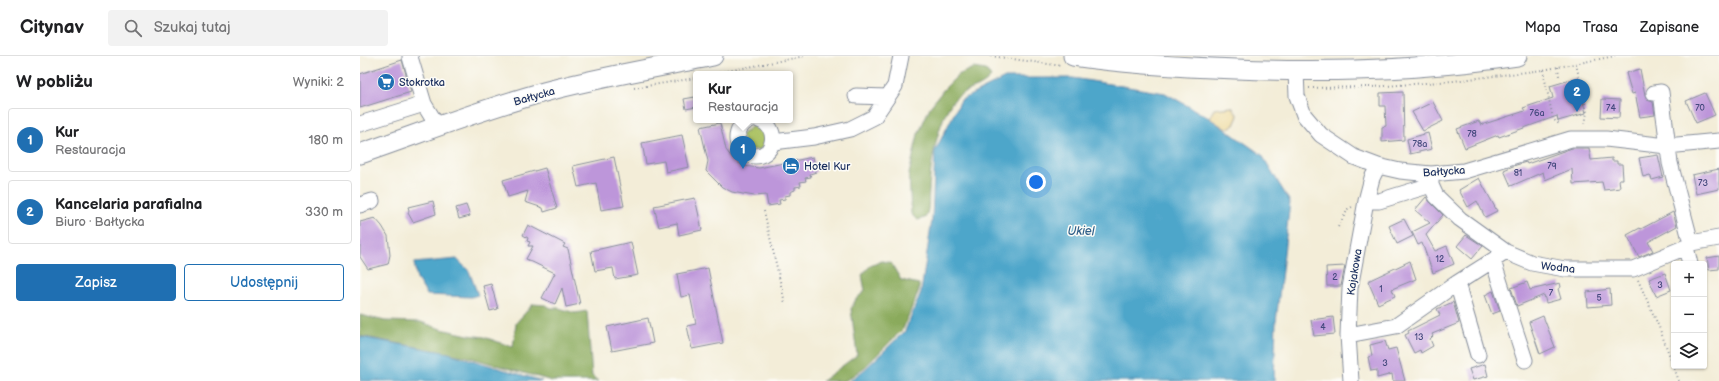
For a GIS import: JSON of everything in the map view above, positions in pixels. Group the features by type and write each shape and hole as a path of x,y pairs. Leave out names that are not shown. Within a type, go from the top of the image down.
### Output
{"main road":[{"name":"Bałtycka","path":"360,154 438,126 544,92 606,77 713,56"},
{"path":"1073,56 1122,62 1196,68 1296,71 1387,70 1486,61 1517,56"}],"street":[{"path":"772,142 814,137 850,130 874,117 895,86 900,56"},
{"path":"410,57 424,104 438,126"},
{"name":"Bałtycka","path":"1296,71 1297,96 1304,115 1321,135 1354,157 1378,166 1406,172 1431,180 1571,139 1606,139 1667,146 1719,141"},
{"path":"1654,93 1661,92 1667,146 1689,245 1690,261"},
{"path":"856,96 888,97"},
{"path":"360,124 424,104"},
{"path":"746,123 741,126 736,137 737,143 744,153 755,156 766,152 772,142 772,130 764,123"},
{"name":"Kajakowa","path":"1350,381 1348,335 1350,288 1366,201 1372,178 1378,166"},
{"path":"1406,172 1408,198"},
{"path":"1366,201 1408,198 1431,180"},
{"name":"Wodna","path":"1431,180 1436,196 1460,219 1506,252 1532,264 1565,269 1633,270 1689,245 1719,238"},
{"path":"1348,335 1396,326 1457,283 1506,252"},
{"path":"1493,261 1525,360"},
{"path":"1457,283 1478,355"}],"path":[{"path":"728,71 805,56"},
{"path":"1576,64 1587,112 1585,125"},
{"path":"1558,67 1559,76"},
{"path":"1543,70 1553,119 1559,124"},
{"path":"764,211 785,303"},
{"path":"1633,270 1659,327 1679,381"}],"green space":[{"path":"973,68 986,70 991,77 982,84 960,95 948,108 939,130 933,156 928,211 925,218 917,220 911,214 909,174 918,134 930,107 944,89 958,75"},
{"path":"754,125 762,127 767,139 760,150 748,149 741,135"},
{"path":"882,261 891,263 901,280 919,284 919,290 903,329 865,367 845,381 822,381 857,355 851,309 856,299 865,291 862,275 870,266"},
{"path":"533,304 546,305 551,308 559,308 575,313 587,311 592,376 598,381 552,381 468,357 360,336 360,315 385,321 421,322 441,329 484,337 513,347 516,323"}],"sand":[{"path":"1232,107 1238,116 1234,125 1226,129 1209,118 1214,109"}],"water":[{"name":"Ukiel","path":"1005,78 1073,78 1165,93 1209,118 1262,155 1290,202 1276,322 1274,381 849,381 864,370 905,331 921,292 932,220 935,151 961,100"},
{"path":"457,259 469,271 478,295 471,297 427,295 417,279 414,263"},
{"path":"360,337 448,353 542,381 360,381"}],"building":[{"name":"Stokrotka","path":"402,60 411,92 360,108 360,74"},
{"path":"1640,69 1645,95 1647,100 1653,102 1655,115 1640,117 1635,93 1632,94 1626,73"},
{"path":"1577,78 1586,113 1558,121 1557,116 1499,137 1498,135 1465,148 1457,129 1479,121 1481,125 1525,111 1523,108 1553,98 1550,86"},
{"path":"1403,92 1404,140 1382,142 1382,127 1386,126 1385,106 1380,106 1380,93"},
{"path":"1705,93 1715,115 1696,123 1686,101"},
{"path":"693,97 693,108 686,109 684,99"},
{"path":"1602,99 1620,100 1619,118 1601,117"},
{"path":"1433,102 1443,121 1423,131 1412,112"},
{"name":"Hotel Kur","path":"720,123 726,150 733,159 743,166 759,168 813,157 816,172 810,174 811,177 805,178 806,181 800,182 801,186 795,187 795,190 790,192 790,195 785,196 785,199 779,200 780,204 768,206 766,195 754,196 732,192 722,187 706,171 708,161 700,127"},
{"path":"1428,133 1432,149 1410,154 1407,139"},
{"path":"682,135 689,167 666,172 664,161 646,164 642,143"},
{"path":"1572,148 1589,148 1591,160 1612,158 1612,161 1617,161 1617,164 1622,164 1623,179 1619,179 1620,188 1604,190 1602,182 1573,184 1572,169 1545,180 1543,172 1511,186 1504,170 1526,162 1527,164"},
{"path":"1658,155 1663,177 1652,180 1650,175 1643,177 1639,158"},
{"path":"614,157 624,206 601,210 596,183 578,187 573,166"},
{"path":"545,168 557,208 544,212 543,208 525,202 528,191 508,197 503,180"},
{"path":"1719,169 1719,189 1696,194 1692,175"},
{"path":"1479,178 1497,211 1485,217 1477,201 1468,207 1459,190"},
{"path":"1426,197 1443,215 1426,235 1435,251 1447,246 1454,264 1433,273 1422,243 1418,245 1412,232 1430,223 1415,210"},
{"path":"695,198 702,230 679,235 677,223 659,227 654,206"},
{"path":"433,201 436,214 413,222 408,213 408,207"},
{"path":"466,205 470,216 459,219 456,208"},
{"path":"1673,212 1677,226 1648,242 1653,251 1639,257 1627,235"},
{"path":"375,218 388,236 390,255 388,264 368,269 360,257 360,222"},
{"path":"1404,219 1413,236 1397,244 1389,226"},
{"path":"528,225 565,244 563,247 568,249 580,304 566,307 562,288 555,304 542,298 555,273 526,259 533,246 528,246 530,242 527,241 528,238 523,235"},
{"path":"1466,235 1483,246 1472,259 1457,246"},
{"path":"631,242 638,275 615,279 613,268 595,271 591,251"},
{"path":"1719,256 1719,269 1709,270 1707,258"},
{"path":"1410,261 1416,279 1392,289 1395,296 1378,304 1368,281"},
{"path":"1345,266 1341,286 1327,286 1326,267"},
{"path":"708,268 723,343 692,349 687,326 696,324 690,295 681,297 677,274"},
{"path":"1665,273 1671,290 1656,296 1649,279"},
{"path":"1527,282 1530,290 1560,283 1561,287 1558,289 1561,299 1546,303 1544,295 1517,306 1511,288"},
{"path":"491,284 498,309 490,311 483,286"},
{"path":"1610,289 1611,305 1588,307 1587,292"},
{"path":"1493,291 1500,311 1492,314 1485,295"},
{"path":"1453,302 1459,323 1432,334 1433,336 1430,339 1433,346 1421,353 1420,350 1414,353 1405,335 1409,333 1408,331 1440,315 1437,309"},
{"path":"1543,316 1555,347 1540,354 1529,322"},
{"path":"1333,317 1335,334 1314,336 1311,320"},
{"path":"648,318 653,343 612,351 607,327"},
{"path":"1385,341 1388,350 1396,348 1405,381 1393,381 1392,374 1377,378 1377,370 1371,371 1368,357 1372,356 1370,345"},
{"path":"1485,364 1488,376 1473,380 1469,369"}],"place":[{"name":"Stokrotka","path":"386,82"},
{"name":"Kancelaria parafialna","path":"1577,112"},
{"name":"Hotel Kur","path":"791,166"},
{"name":"Kur","path":"743,169"}]}
